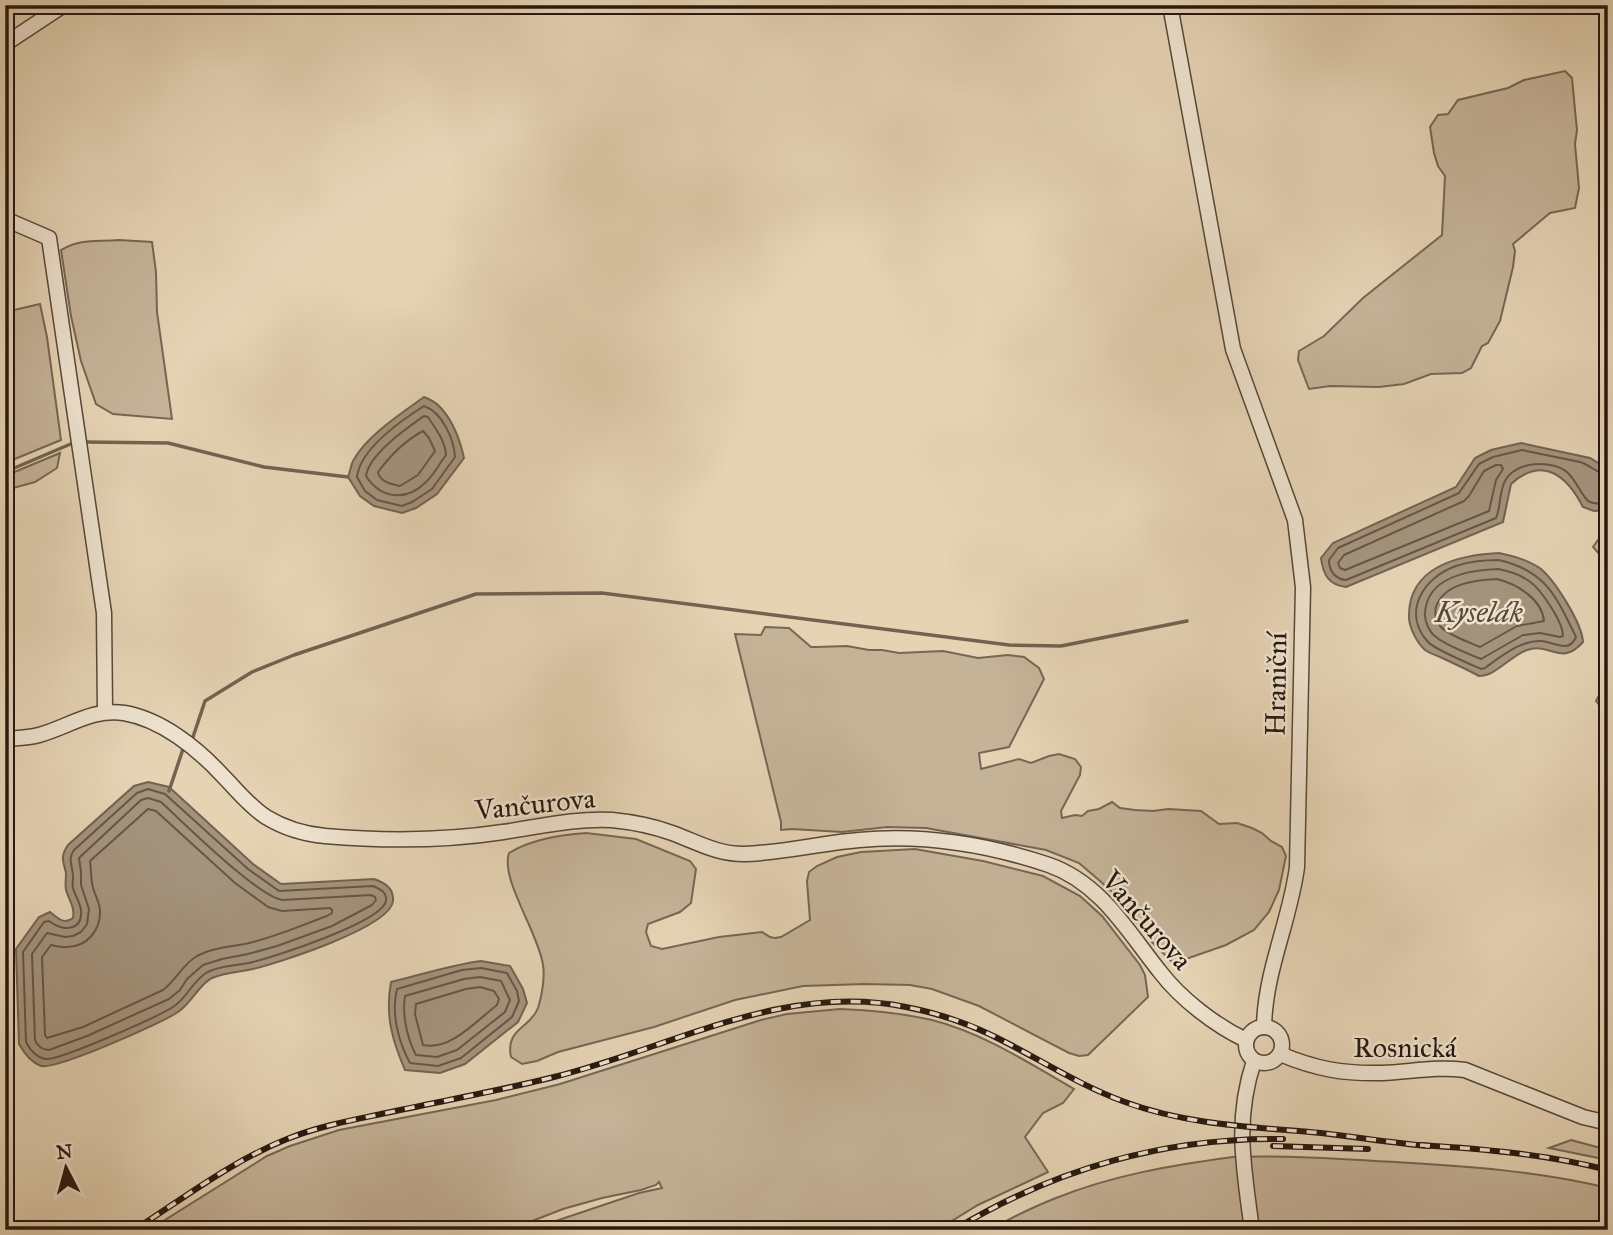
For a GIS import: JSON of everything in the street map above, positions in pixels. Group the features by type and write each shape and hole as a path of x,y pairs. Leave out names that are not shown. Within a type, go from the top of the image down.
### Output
{"street":[{"path":"5,44 64,5"},
{"name":"Hraniční","path":"1170,5 1233,349 1295,520 1303,587 1297,867 1290,906 1274,958 1264,1012 1264,1027"},
{"path":"5,219 49,238 104,613 105,712"},
{"name":"Vančurova","path":"5,739 38,735 105,712 132,715 162,728 185,743 257,811 278,823 311,834 431,839 504,832 554,823 613,820 646,825 714,851 733,853 859,840 911,838 991,849 1052,866 1097,893 1178,992 1233,1034 1246,1040"},
{"path":"1264,1027 1273,1029 1280,1036 1282,1045 1277,1058 1264,1064 1250,1058 1246,1050 1246,1040 1251,1032 1264,1027"},
{"name":"Rosnická","path":"1280,1054 1307,1065 1354,1073 1450,1068 1465,1070 1583,1117 1608,1124"},
{"path":"1252,1230 1241,1138 1246,1085 1254,1061"}],"shaded area":[{"path":"1565,71 1572,78 1577,130 1575,144 1579,188 1575,208 1550,213 1513,244 1513,267 1500,321 1488,343 1482,346 1471,368 1462,373 1431,374 1404,384 1309,389 1298,360 1299,351 1324,336 1363,298 1442,235 1445,176 1434,153 1430,127 1438,115 1448,114 1458,100"},
{"path":"82,242 152,242 157,312 172,419 113,414 96,404 81,361 61,250"},
{"path":"40,304 61,440 5,463 5,312"},
{"path":"60,453 57,468 35,482 5,492 5,476"},
{"path":"1608,526 1608,564 1593,547"},
{"path":"765,627 789,628 811,647 847,646 899,653 943,651 978,658 1008,655 1024,657 1039,668 1044,679 1009,747 979,753 981,769 1019,759 1031,763 1059,754 1075,759 1081,767 1080,775 1061,811 1062,818 1082,816 1112,802 1120,808 1135,810 1201,811 1219,824 1237,823 1252,828 1282,847 1286,856 1279,890 1269,912 1254,930 1226,945 1186,959 1171,961 1152,942 1123,902 1100,881 1079,863 1046,850 926,828 887,827 842,832 781,830 735,634 761,635"},
{"path":"1608,679 1608,716 1596,701"},
{"path":"586,833 636,839 690,861 696,869 691,903 680,912 648,924 646,932 651,946 662,949 719,937 762,932 770,937 781,937 810,920 807,881 809,872 817,866 837,857 861,852 915,849 983,861 1043,876 1080,896 1102,916 1140,965 1145,975 1148,997 1088,1055 1079,1056 979,1006 932,989 910,985 864,984 803,986 735,1000 654,1027 522,1064 511,1057 510,1047 515,1034 538,1008 544,970 535,938 510,877 509,853 546,838"},
{"path":"840,1009 897,1014 951,1026 1005,1050 1074,1089 1063,1103 1043,1113 1025,1137 1048,1172 978,1205 937,1230 529,1230 639,1193 662,1188 659,1182 641,1190 563,1209 509,1230 149,1230 267,1156 339,1130 496,1100 560,1084 761,1020 787,1014"},
{"path":"1571,1140 1608,1150 1608,1160 1549,1148"},
{"path":"1233,1157 1448,1165 1529,1173 1582,1182 1608,1188 1608,1230 989,1230 1047,1201 1099,1183 1166,1167"}],"water":[{"path":"424,397 437,405 452,423 464,458 437,494 416,508 402,513 374,506 360,496 348,477 353,461 375,434"},
{"path":"1521,443 1590,458 1608,469 1608,510 1594,511 1583,507 1562,478 1544,470 1534,471 1511,484 1503,522 1346,587 1335,584 1328,578 1321,558 1333,543 1456,487 1475,458 1491,450"},
{"name":"Kyselák","path":"1499,553 1526,561 1547,575 1573,614 1583,642 1568,653 1535,648 1527,650 1491,673 1479,676 1422,647 1410,625 1411,600 1417,586 1439,567 1468,557"},
{"path":"148,782 169,787 253,864 281,884 374,879 388,887 393,901 387,911 374,922 354,932 285,959 212,978 183,1008 168,1018 87,1054 41,1066 25,1054 19,1044 16,949 39,917 50,912 64,921 73,918 66,888 63,859 65,849 134,786"},
{"path":"481,961 510,966 523,989 527,1003 518,1022 465,1064 440,1073 405,1070 391,1027 391,982"}],"waterway":[{"path":"84,442 168,443 264,467 348,477"},
{"path":"5,472 73,443"},
{"path":"192,740 205,701 252,672 294,655 476,594 602,593 1009,645 1061,646 1187,621"},
{"path":"169,791 183,749"}],"railway":[{"path":"134,1230 228,1169 299,1134 554,1077 727,1022 815,1003 860,1002 906,1007 946,1017 997,1038 1110,1096 1172,1116 1222,1124 1429,1146"},
{"path":"954,1230 1031,1190 1112,1161 1196,1144 1283,1139"},
{"path":"1420,1145 1538,1156 1608,1170"},
{"path":"1273,1146 1368,1149"}]}
